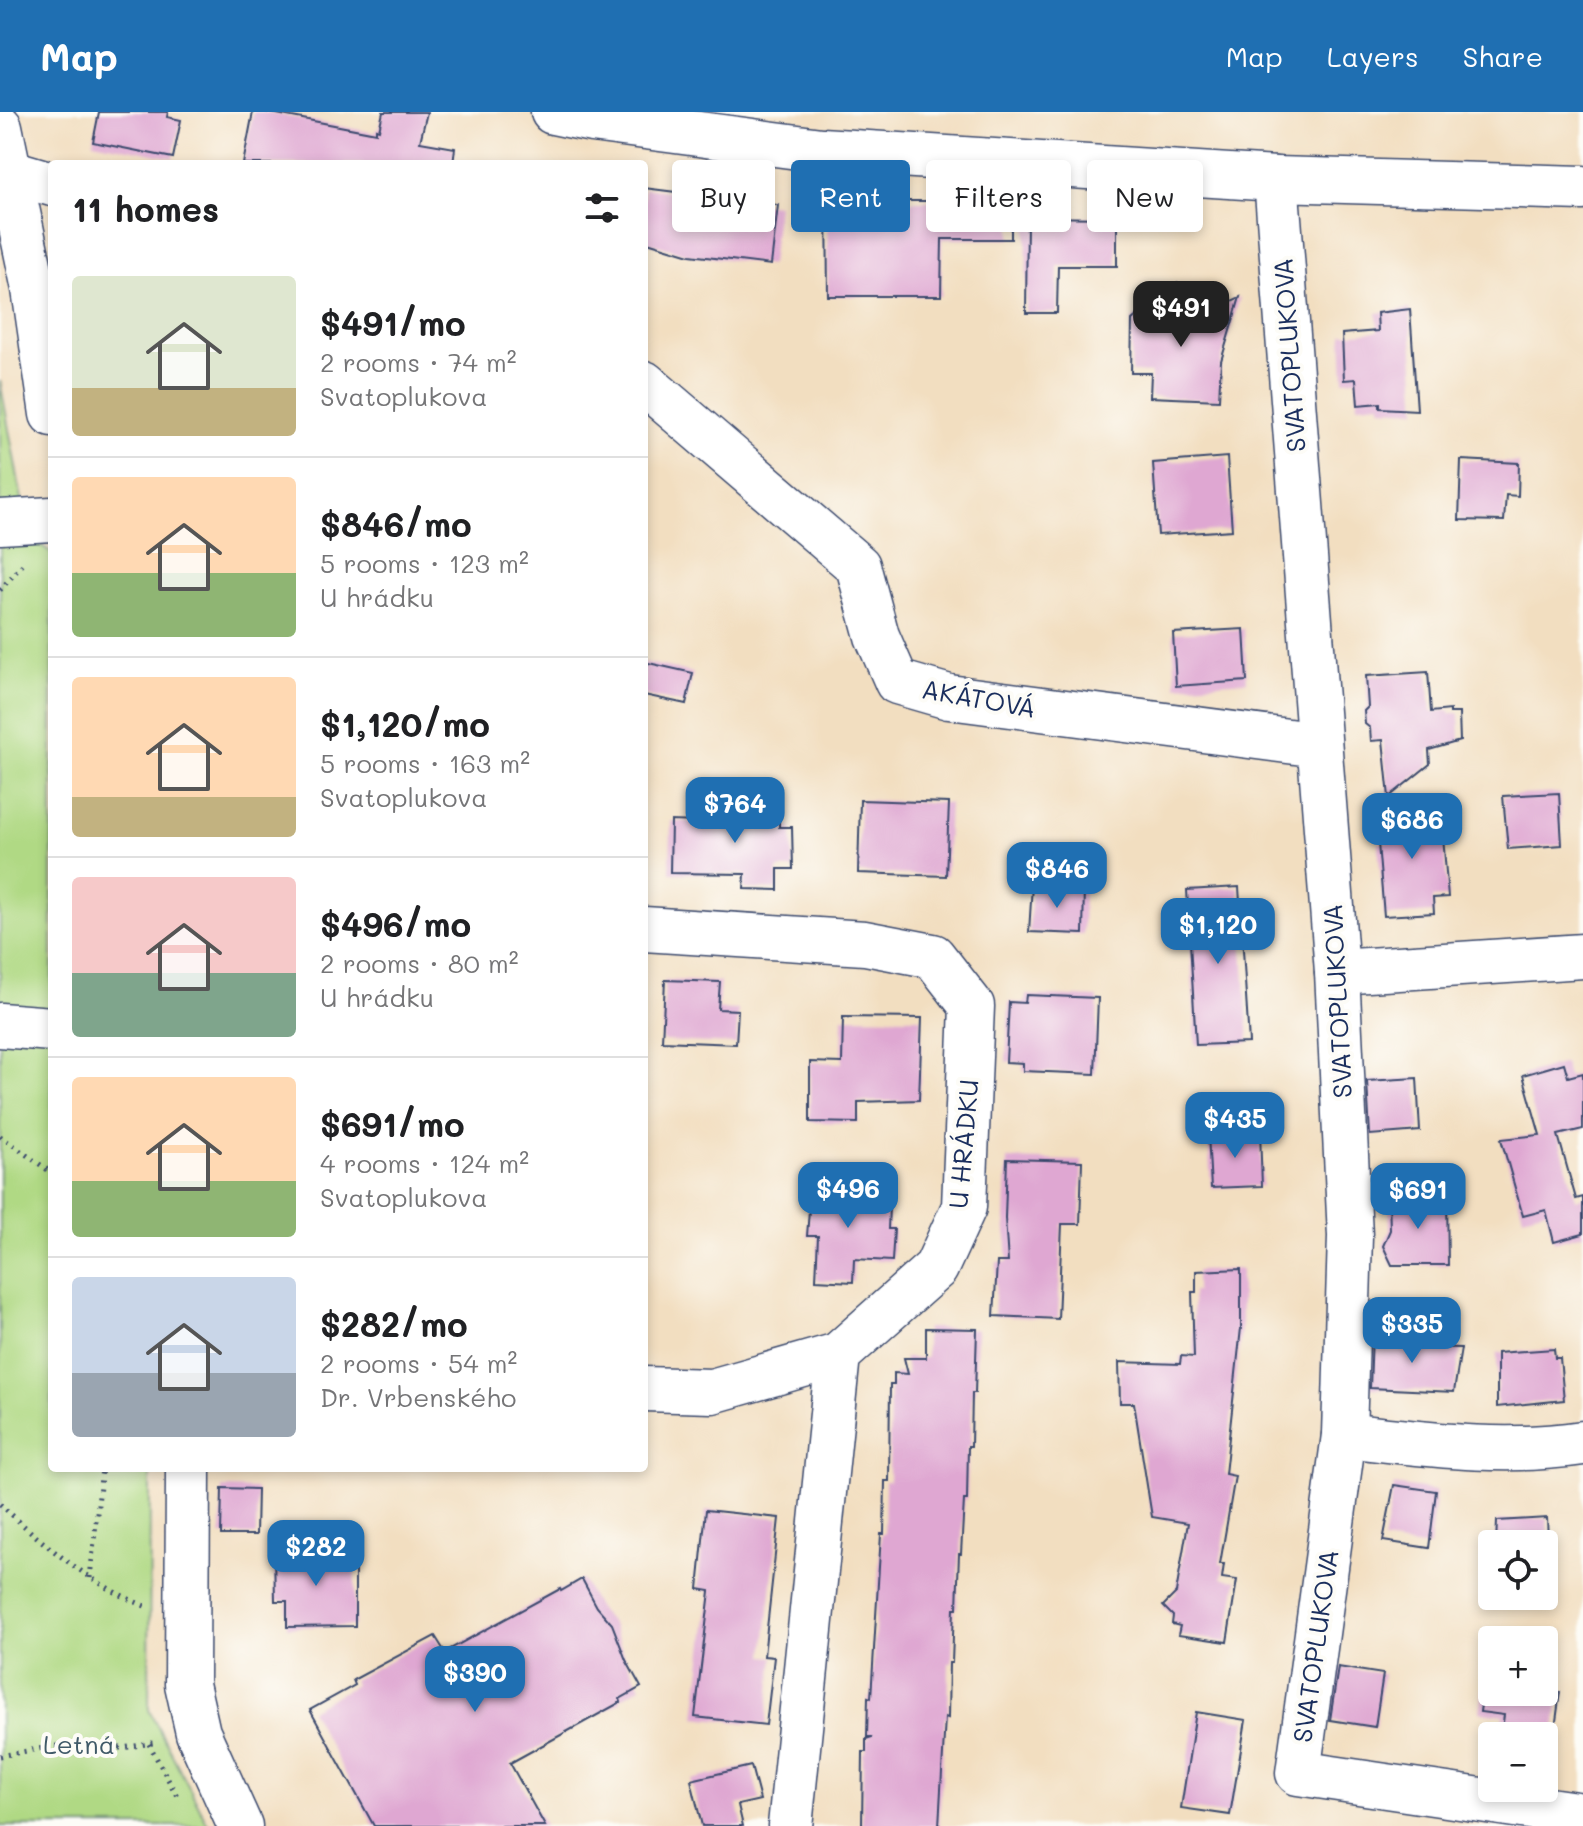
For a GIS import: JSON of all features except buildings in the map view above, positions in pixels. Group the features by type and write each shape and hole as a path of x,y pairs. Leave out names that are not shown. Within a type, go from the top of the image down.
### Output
{"street":[{"path":"553,112 592,120 821,150 1276,179 1583,188"},
{"path":"0,127 34,289 48,386"},
{"path":"11,172 48,183"},
{"name":"SVATOPLUKOVA","path":"1276,179 1337,972 1350,1236 1344,1435 1298,1773 1583,1815"},
{"name":"AKÁTOVÁ","path":"648,386 858,566 877,636 897,682 949,697 1319,745"},
{"path":"0,522 48,519"},
{"name":"U HRÁDKU","path":"648,929 865,943 933,956 972,1006 964,1207 936,1268 838,1355"},
{"path":"1337,972 1583,956"},
{"path":"0,1025 48,1029"},
{"path":"648,1389 712,1391 838,1355 790,1826"},
{"path":"1344,1435 1469,1449 1537,1450 1583,1443"},
{"path":"188,1472 187,1684 198,1733 240,1826"}],"path":[{"path":"0,1136 48,1170"},
{"path":"90,1578 102,1472"},
{"path":"0,1504 28,1530 112,1593 151,1609 189,1611"},
{"path":"0,1756 54,1746 123,1748 198,1733"},
{"path":"149,1744 179,1801"}],"green space":[{"name":"Letná","path":"0,381 29,537 48,550 48,1472 150,1472 149,1710 209,1826 0,1826"}]}
